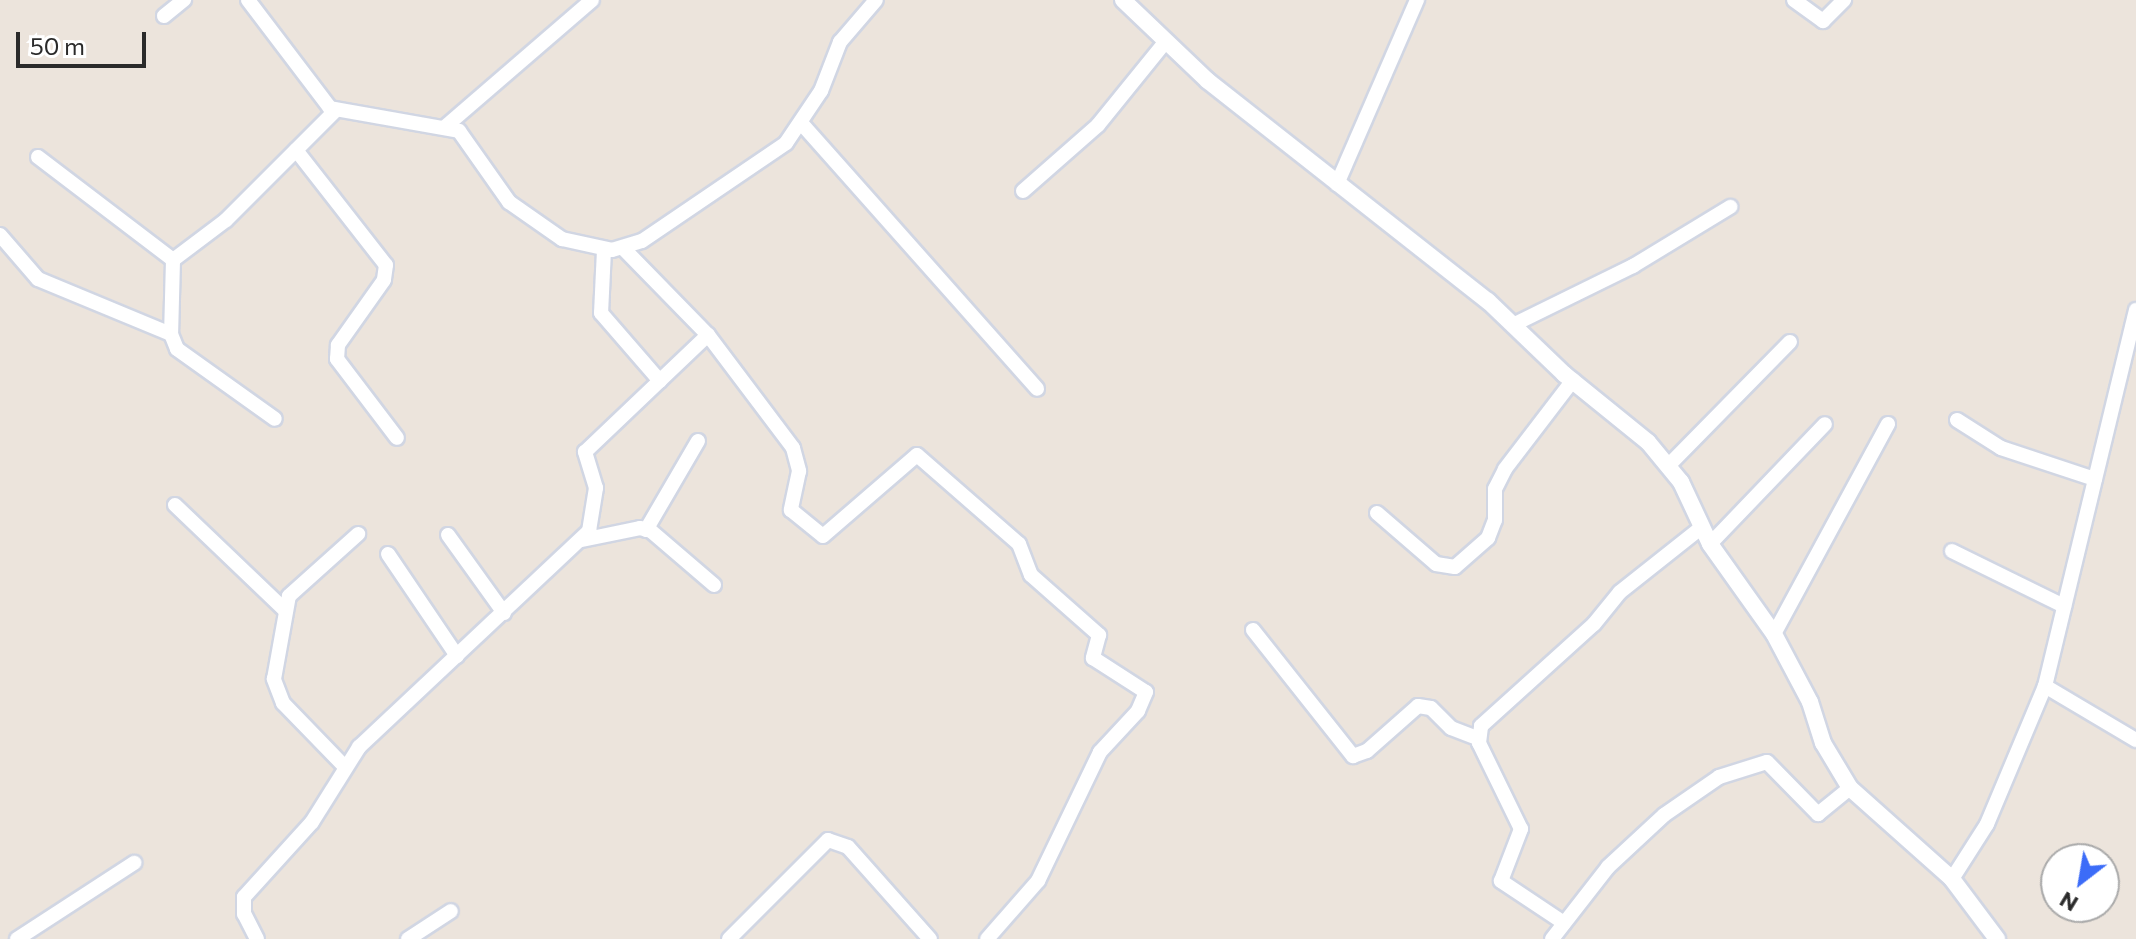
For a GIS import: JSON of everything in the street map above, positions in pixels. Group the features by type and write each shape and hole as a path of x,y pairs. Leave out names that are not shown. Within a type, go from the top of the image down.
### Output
{"street":[{"path":"164,16 184,0"},
{"path":"248,0 318,96 336,110 445,127 468,138 509,202 562,239 604,250 624,249 786,143 802,124 840,42 876,0"},
{"path":"445,127 592,0"},
{"path":"1123,0 1166,41 1337,184 1513,325 1573,380 1615,410 1668,466 1710,544 1774,634 1810,702 1823,743 1850,788 1952,879 1997,939"},
{"path":"1337,184 1417,0"},
{"path":"1794,0 1823,21 1844,0"},
{"path":"1023,191 1098,125 1166,41"},
{"path":"173,260 226,220 336,110"},
{"path":"802,124 1037,389"},
{"path":"296,150 386,265 384,280 338,345 337,359 397,438"},
{"path":"38,157 173,260"},
{"path":"1513,325 1633,266 1730,207"},
{"path":"0,235 38,279 171,334"},
{"path":"624,249 708,335 793,448 799,471 791,510 823,536 917,455 1019,544 1031,575 1099,635 1093,658 1146,692 1138,711 1100,752 1038,881 987,939"},
{"path":"604,250 601,313 660,381"},
{"path":"173,260 171,334 188,361 275,419"},
{"path":"1952,879 1987,824 2045,686 2136,310"},
{"path":"257,939 244,914 244,897 312,822 359,747 581,540 592,523 596,488 585,452 708,335"},
{"path":"1668,466 1790,342"},
{"path":"1377,513 1436,564 1455,567 1488,538 1495,520 1495,489 1505,469 1573,380"},
{"path":"1957,420 2001,448 2095,479"},
{"path":"1710,544 1825,424"},
{"path":"1774,634 1888,424"},
{"path":"646,530 698,441"},
{"path":"175,505 284,609"},
{"path":"1479,739 1489,715 1594,624 1620,592 1702,527"},
{"path":"581,540 646,530 714,585"},
{"path":"345,767 275,689 284,609 298,586 358,534"},
{"path":"448,535 504,613"},
{"path":"1952,551 2064,606"},
{"path":"388,554 457,656"},
{"path":"1253,630 1353,756 1367,751 1418,706 1431,708 1451,728 1479,739 1521,829 1502,869 1503,885 1564,923"},
{"path":"2045,686 2136,740"},
{"path":"1552,939 1608,867 1664,815 1719,777 1767,762 1818,814 1850,788"},
{"path":"729,939 828,840 848,847 930,939"},
{"path":"17,939 134,863"},
{"path":"408,939 451,911"}]}
